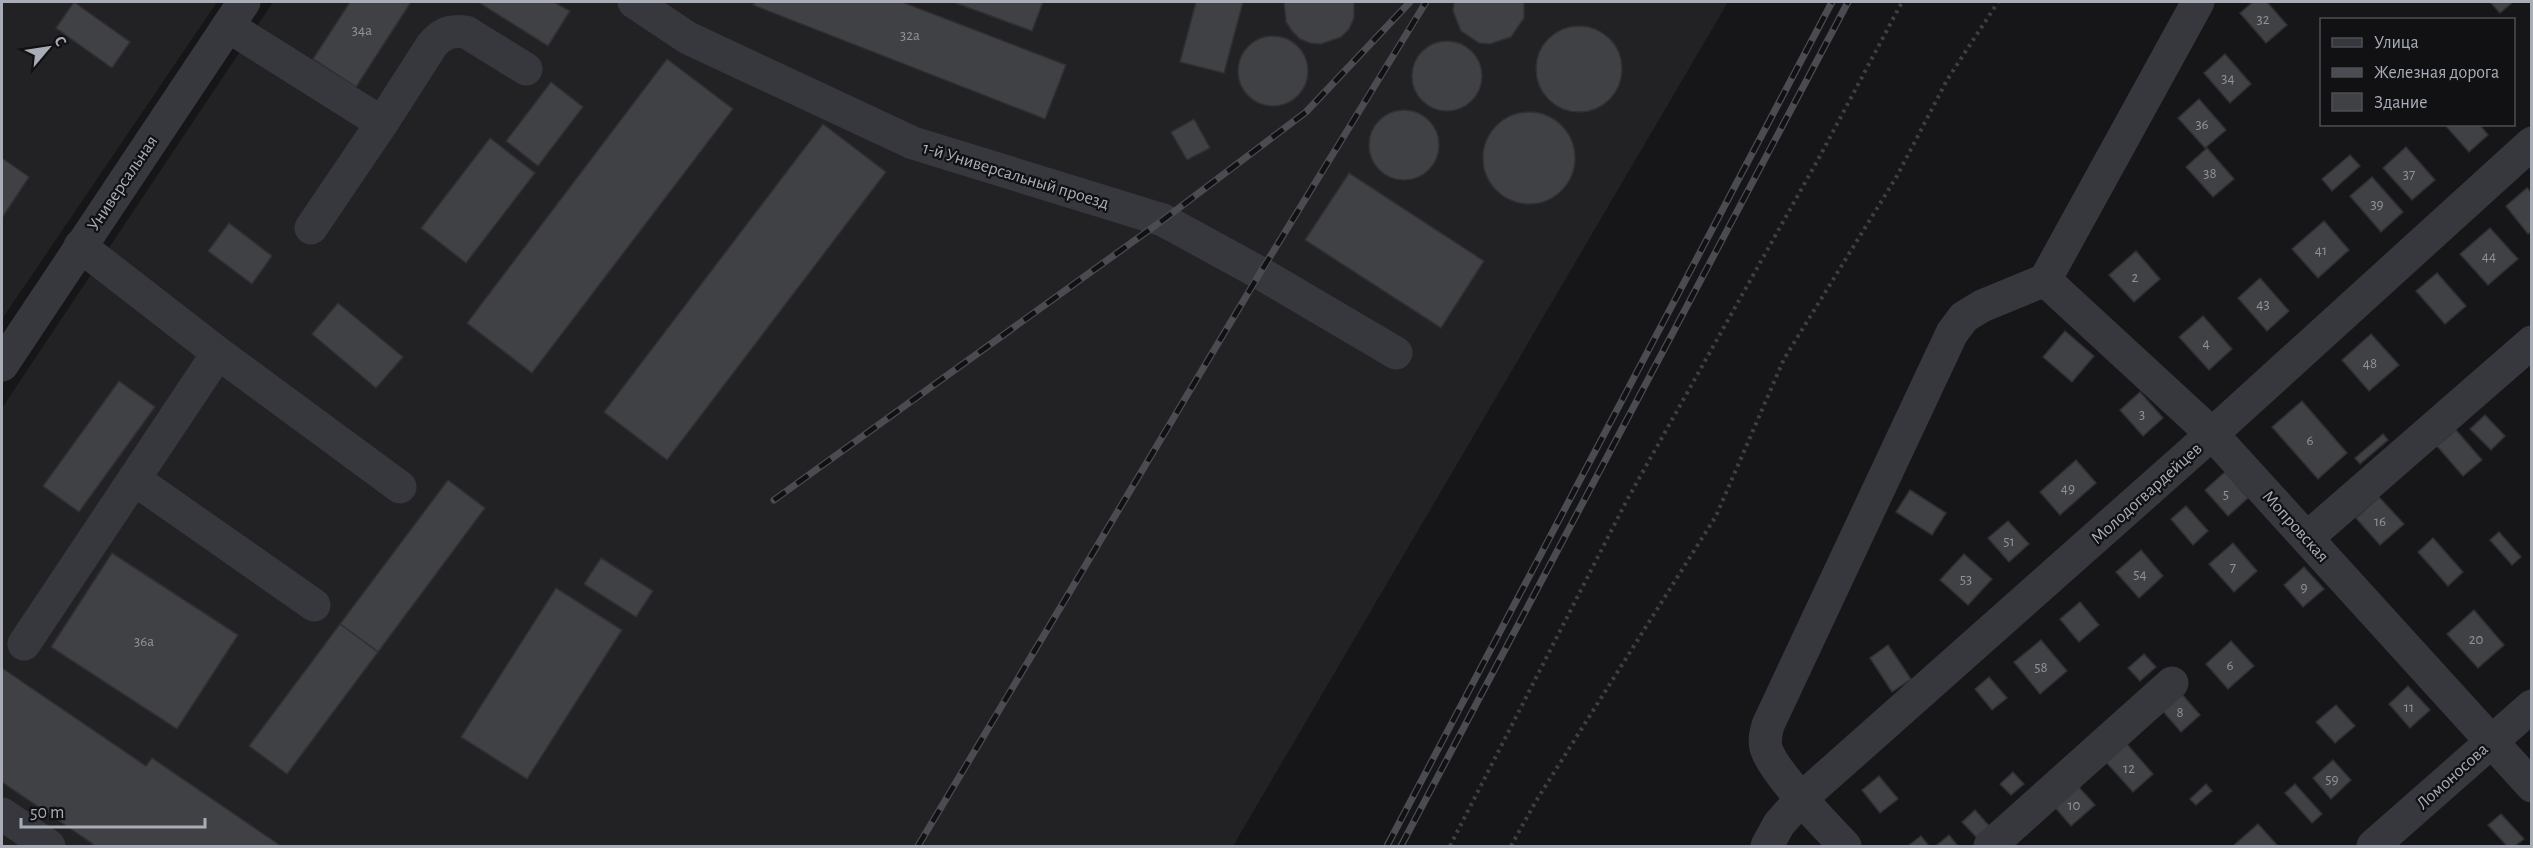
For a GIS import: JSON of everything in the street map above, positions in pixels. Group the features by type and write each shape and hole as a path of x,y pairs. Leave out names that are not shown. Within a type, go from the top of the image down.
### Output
{"street":[{"name":"1-й Универсальный проезд","path":"634,2 688,38 913,143 1163,220 1396,353"},
{"path":"1845,846 1802,798 1767,750 1765,742 1768,725 1952,333 1965,317 1982,306 2045,280 2198,2"},
{"path":"236,14 382,123"},
{"name":"Универсальная","path":"2,365 236,14"},
{"path":"311,228 432,45 441,35 457,31 466,32 526,69"},
{"name":"Молодогвардейцев","path":"1767,846 1779,824 1802,798 2212,434 2532,143"},
{"path":"80,246 218,353 400,487"},
{"name":"Мопровская","path":"2045,280 2212,434 2532,786"},
{"path":"2307,538 2532,342"},
{"path":"24,644 218,353"},
{"path":"134,479 314,605"},
{"path":"1990,846 2172,682"},
{"name":"Ломоносова","path":"2373,846 2532,706"},
{"path":"2,814 49,846"}],"path":[{"path":"1450,846 1627,500 1820,156 1902,2"},
{"path":"1511,846 1536,801 1716,516 1784,359 1897,176 1947,80 1998,2"}],"shaded area":[{"path":"2,2 217,2 2,319"},
{"path":"273,2 1728,2 1233,846 2,846 2,408"}],"building":[{"path":"74,2 130,42 112,68 56,28"},
{"path":"350,2 411,2 356,87 313,59"},
{"path":"478,2 554,2 570,11 548,46"},
{"path":"755,2 902,2 1066,65 1045,119 753,5"},
{"path":"953,2 1043,2 1032,31"},
{"path":"1196,2 1243,2 1224,73 1180,62"},
{"path":"1284,2 1354,2 1354,18 1349,29 1341,37 1321,44 1310,43 1300,39 1286,22"},
{"path":"1454,2 1524,2 1524,18 1511,37 1490,44 1479,43 1461,31 1453,11"},
{"path":"2253,2 2267,2 2287,25 2266,43 2240,13"},
{"path":"2490,2 2513,2 2500,13"},
{"path":"1579,26 1603,33 1615,45 1622,69 1615,93 1603,105 1579,112 1555,105 1543,93 1536,69 1543,45 1555,33"},
{"path":"1280,36 1293,42 1302,51 1306,57 1308,71 1306,85 1298,96 1287,104 1266,106 1248,96 1240,85 1238,64 1248,46 1259,38"},
{"path":"1454,41 1467,47 1476,56 1480,62 1482,76 1480,90 1472,101 1461,109 1440,111 1422,101 1414,90 1412,69 1422,51 1433,43"},
{"path":"2225,54 2251,84 2230,103 2204,73"},
{"path":"667,59 733,109 532,373 467,323"},
{"path":"551,82 583,107 538,166 506,141"},
{"path":"2199,99 2226,130 2205,148 2178,118"},
{"path":"1411,110 1424,116 1433,125 1437,131 1439,145 1437,159 1429,170 1418,178 1397,180 1379,170 1371,159 1369,138 1379,120 1390,112"},
{"path":"1529,112 1546,116 1561,126 1571,141 1575,158 1571,175 1561,190 1546,200 1529,204 1512,200 1497,190 1487,175 1483,158 1487,141 1497,126 1512,116"},
{"path":"1194,119 1210,148 1187,160 1171,132"},
{"path":"823,124 886,172 667,460 604,412"},
{"path":"2446,126 2481,126 2488,135 2469,152"},
{"path":"490,138 535,173 466,263 421,228"},
{"path":"2406,147 2435,180 2412,200 2383,168"},
{"path":"2207,148 2234,179 2213,197 2186,167"},
{"path":"2350,155 2360,166 2332,191 2322,179"},
{"path":"2,158 29,177 2,218"},
{"path":"1349,173 1484,261 1441,328 1305,240"},
{"path":"2372,177 2403,212 2381,232 2350,196"},
{"path":"2527,188 2532,193 2532,231 2528,234 2506,206"},
{"path":"2324,221 2349,250 2318,278 2292,249"},
{"path":"229,223 272,256 252,284 208,251"},
{"path":"2490,228 2518,259 2488,285 2460,254"},
{"path":"2136,251 2160,279 2134,302 2109,275"},
{"path":"2437,273 2466,306 2445,324 2416,291"},
{"path":"2260,278 2289,311 2267,331 2238,298"},
{"path":"338,303 403,357 376,388 312,334"},
{"path":"2203,316 2232,349 2209,370 2179,337"},
{"path":"2065,331 2094,356 2072,382 2043,357"},
{"path":"2371,334 2399,365 2369,391 2342,360"},
{"path":"119,381 155,407 79,512 43,486"},
{"path":"2140,392 2163,418 2143,436 2120,410"},
{"path":"2302,401 2347,453 2318,479 2272,427"},
{"path":"2485,415 2505,436 2491,450 2470,429"},
{"path":"2456,430 2482,460 2463,476 2437,446"},
{"path":"2383,434 2388,440 2360,464 2355,458"},
{"path":"2076,460 2096,483 2060,515 2040,492"},
{"path":"2225,472 2248,498 2228,516 2205,490"},
{"path":"448,480 485,508 378,652 340,624"},
{"path":"1910,490 1946,513 1932,535 1896,512"},
{"path":"2379,497 2404,524 2380,545 2356,518"},
{"path":"2186,506 2208,531 2193,545 2171,519"},
{"path":"2008,521 2029,544 2009,562 1988,538"},
{"path":"2499,532 2521,557 2512,565 2490,540"},
{"path":"2433,538 2463,572 2448,586 2418,552"},
{"path":"2233,543 2257,571 2234,592 2209,564"},
{"path":"2141,550 2163,576 2139,598 2116,572"},
{"path":"112,553 238,635 177,729 51,647"},
{"path":"1964,554 1992,579 1968,605 1940,580"},
{"path":"601,558 653,591 636,617 584,584"},
{"path":"2304,567 2324,589 2303,607 2284,585"},
{"path":"556,588 622,630 527,779 461,737"},
{"path":"2080,602 2099,625 2079,642 2060,619"},
{"path":"2474,610 2504,645 2478,668 2447,634"},
{"path":"340,624 378,652 287,774 249,746"},
{"path":"2041,640 2067,671 2040,694 2014,662"},
{"path":"2231,641 2254,666 2228,689 2206,664"},
{"path":"1888,645 1911,679 1892,692 1870,658"},
{"path":"2144,654 2156,667 2140,681 2128,668"},
{"path":"2,668 146,766 152,758 281,846 91,846 93,844 2,782"},
{"path":"1989,677 2007,698 1992,710 1975,689"},
{"path":"2408,686 2430,710 2410,728 2389,704"},
{"path":"2180,692 2200,715 2181,732 2161,709"},
{"path":"2336,705 2355,726 2335,743 2316,722"},
{"path":"2126,743 2153,774 2133,792 2105,761"},
{"path":"2333,760 2351,780 2331,799 2313,778"},
{"path":"2013,772 2024,784 2011,795 2000,784"},
{"path":"1879,776 1898,799 1880,813 1862,790"},
{"path":"2076,784 2095,805 2071,826 2053,805"},
{"path":"2206,784 2212,791 2196,805 2190,799"},
{"path":"2295,784 2322,814 2312,823 2285,793"},
{"path":"1975,810 1991,828 1978,839 1962,822"},
{"path":"2501,814 2524,839 2515,846 2507,846 2488,825"},
{"path":"2258,824 2278,846 2233,846"},
{"path":"1949,835 1958,846 1937,845"},
{"path":"1921,836 1929,846 1909,845"}],"railway":[{"path":"774,500 1163,220 1306,112 1410,2"},
{"path":"918,846 1260,273 1426,2"},
{"path":"1387,846 1832,2"},
{"path":"1401,846 1848,2"}]}
